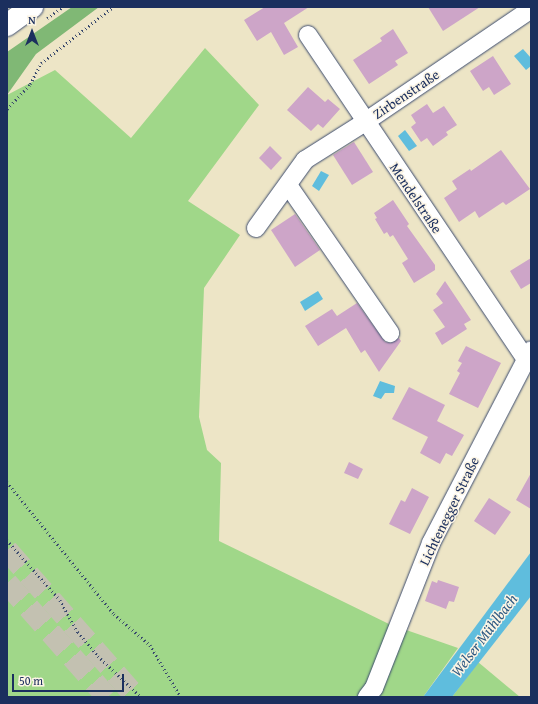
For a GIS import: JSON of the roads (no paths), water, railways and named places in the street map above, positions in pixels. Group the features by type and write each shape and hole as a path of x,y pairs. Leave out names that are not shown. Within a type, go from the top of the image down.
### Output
{"street":[{"path":"7,25 32,7"},
{"name":"Zirbenstraße","path":"256,228 305,160 365,122 531,9"},
{"name":"Mendelstraße","path":"308,35 365,122 528,355"},
{"path":"288,185 390,333"},
{"name":"Lichtenegger Straße","path":"367,697 374,688 431,543 528,355"}],"water":[{"path":"523,49 531,58 531,66 526,70 514,56"},
{"path":"405,130 417,146 409,151 398,136"},
{"path":"321,171 329,175 319,191 312,186"},
{"path":"318,291 323,299 305,311 300,302"},
{"path":"380,381 395,386 394,393 385,393 381,399 373,396"},
{"name":"Welser Mühlbach","path":"531,552 531,596 452,697 423,697"}],"tunnel":[{"path":"7,550 136,697"},
{"path":"7,583 107,697"}]}
